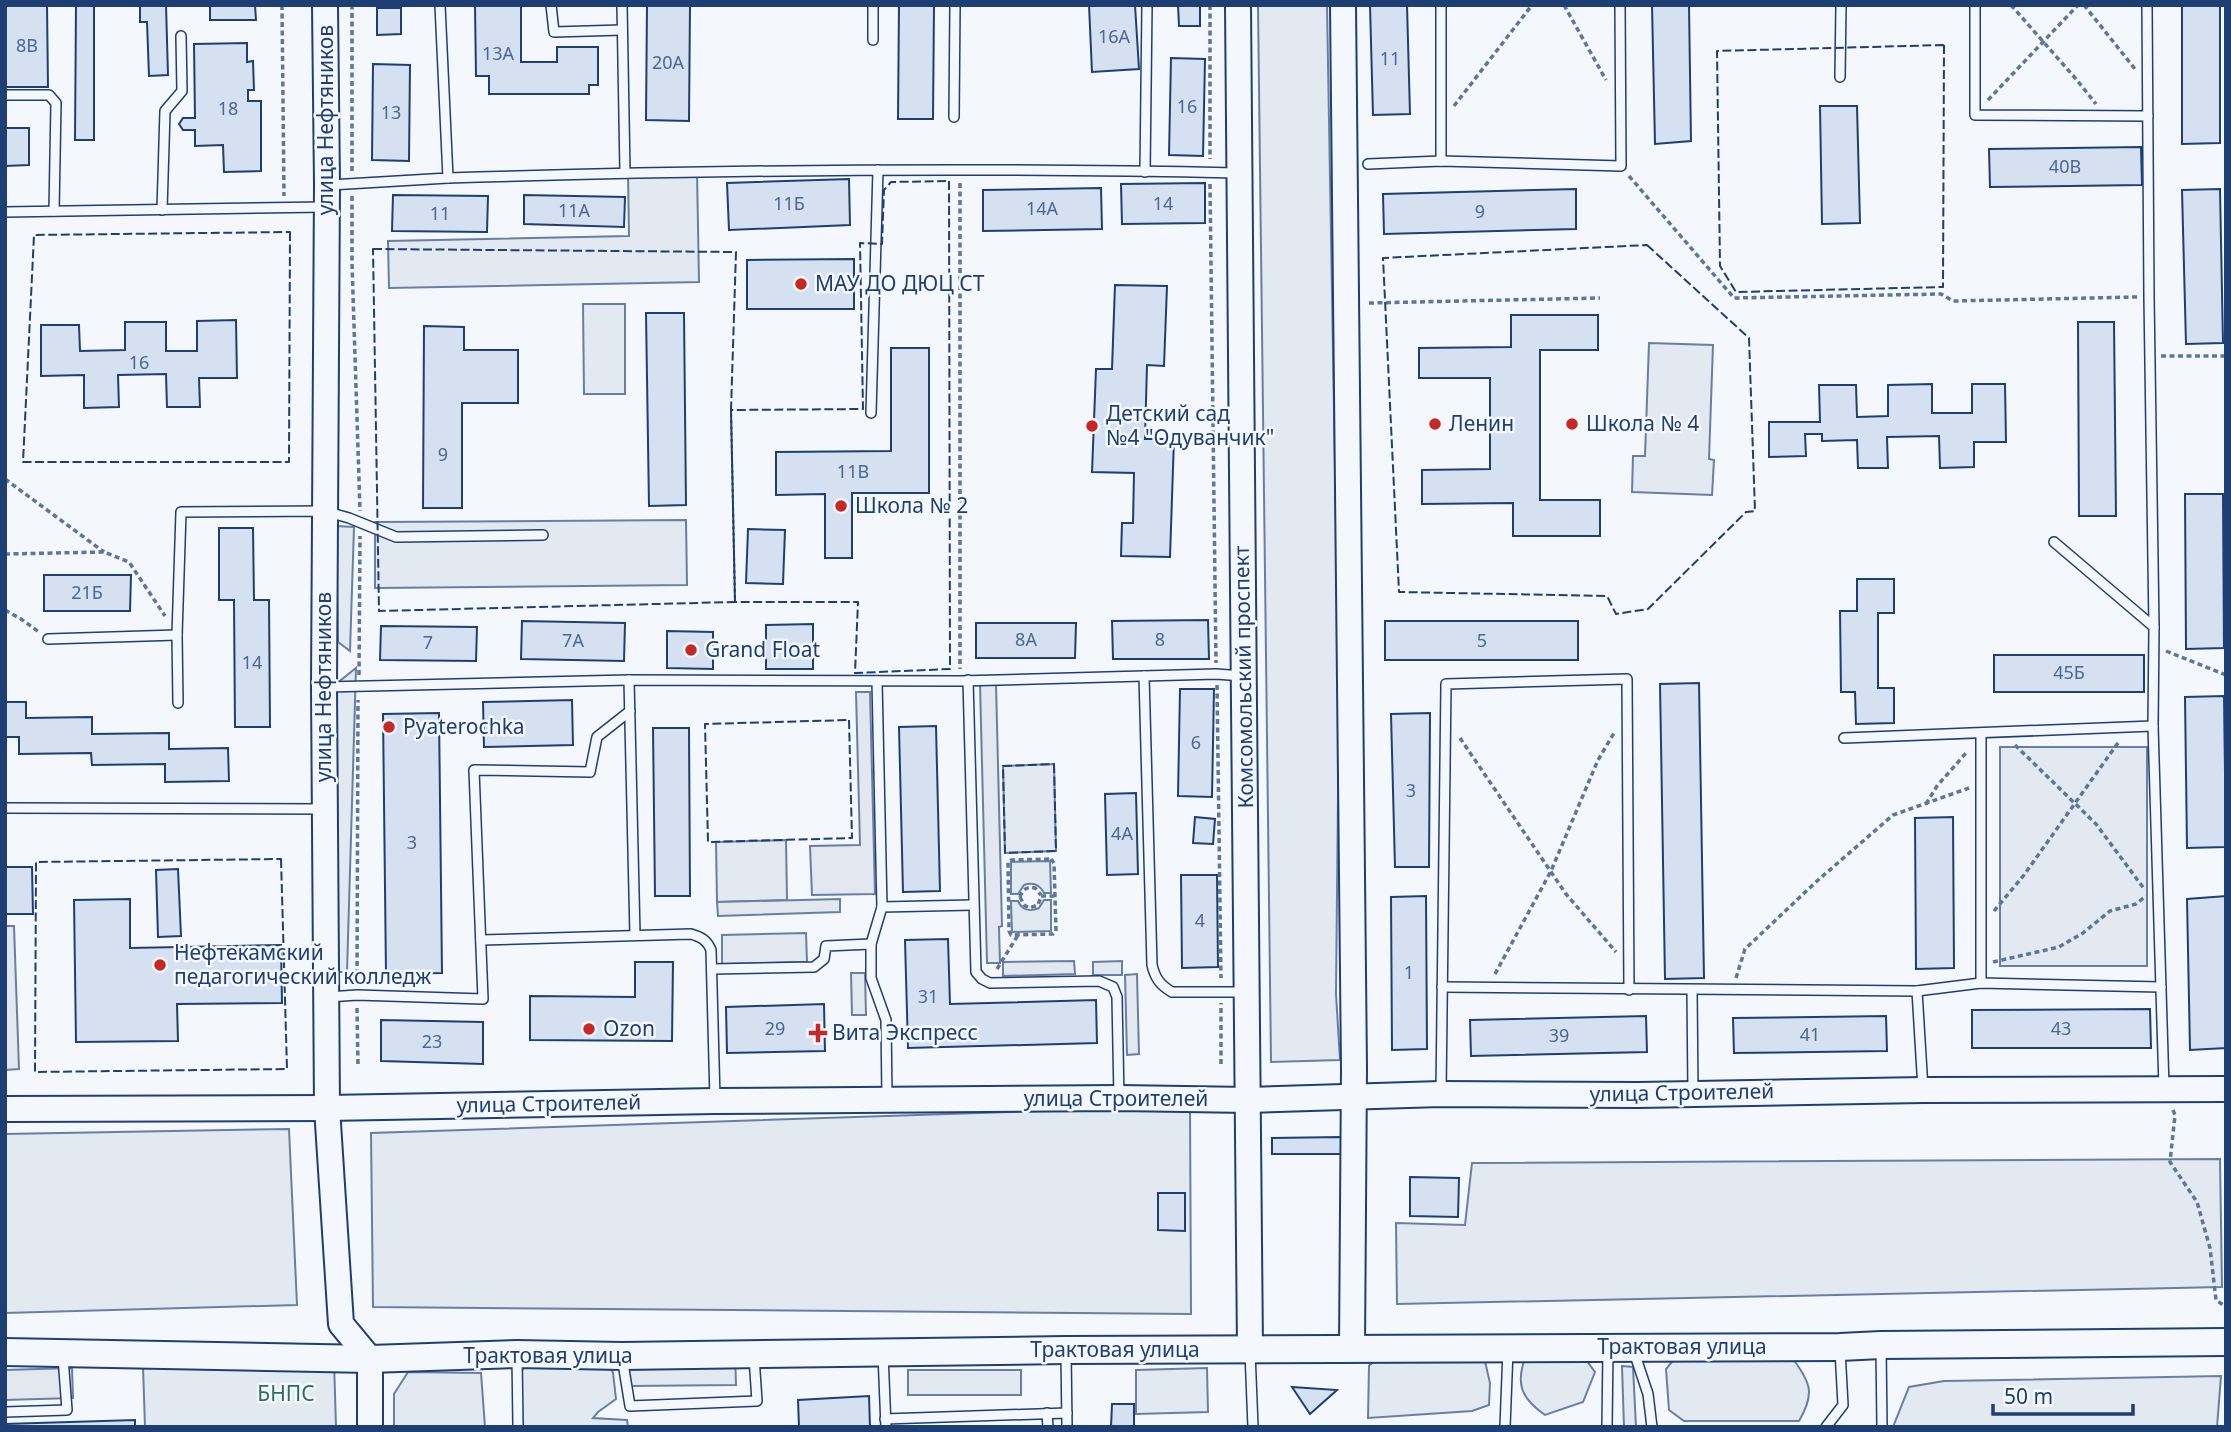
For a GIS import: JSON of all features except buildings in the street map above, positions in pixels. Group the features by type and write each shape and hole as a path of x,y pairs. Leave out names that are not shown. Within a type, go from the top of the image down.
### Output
{"main road":[{"name":"улица Нефтяников","path":"325,5 327,196 324,809 327,1108 341,1324 370,1359"},
{"name":"Комсомольский проспект","path":"1238,5 1250,1100 1250,1349"},
{"path":"1343,5 1354,1097 1352,1349"},
{"name":"улица Строителей","path":"5,1109 327,1108 1119,1097 1250,1100 1441,1094 2226,1089"},
{"name":"Трактовая улица","path":"5,1352 63,1351 370,1359 517,1354 622,1356 1066,1350 1840,1347 2226,1342"},
{"path":"370,1359 370,1427"}],"lane":[{"path":"440,5 449,178"},
{"path":"551,5 554,32 622,30"},
{"path":"622,5 625,173"},
{"path":"873,5 873,40"},
{"path":"954,117 955,5"},
{"path":"1145,172 1147,5"},
{"path":"1441,5 1441,161"},
{"path":"1368,164 1441,161 1621,166 1620,5"},
{"path":"1840,78 1841,5"},
{"path":"1975,5 1975,115 2148,116"},
{"path":"2147,5 2153,726 2164,1089"},
{"path":"162,210 165,111 182,91 181,36"},
{"path":"5,95 49,95 56,103 54,211"},
{"path":"5,212 284,208 327,196 352,182 449,178 878,170 1238,173"},
{"path":"871,413 878,170"},
{"path":"178,703 181,512 324,511 396,537 543,535"},
{"path":"2054,542 2154,627"},
{"path":"48,639 177,635"},
{"path":"324,687 629,680 877,681 1216,674 1245,676"},
{"path":"1144,676 1154,975 1164,988 1172,992 1247,992"},
{"path":"1441,1094 1446,684 1627,679 1629,990"},
{"path":"629,680 635,935"},
{"path":"964,680 975,969 980,977 989,983 1100,981 1113,987 1117,997 1119,1097"},
{"path":"877,681 882,907 871,944 871,978 886,1020 887,1100"},
{"path":"326,997 357,995 483,999 474,770 590,772 597,737 630,711"},
{"path":"1844,738 2153,726"},
{"path":"1981,734 1981,983"},
{"path":"5,808 324,809"},
{"path":"882,907 973,905"},
{"path":"481,940 635,935 700,936 709,945 712,969 715,1101"},
{"path":"712,969 814,967 824,959 826,946 871,944"},
{"path":"1442,987 1917,991 1981,983 2161,987"},
{"path":"1692,990 1693,1093"},
{"path":"1917,991 1923,1090"},
{"path":"1881,1345 1882,1427"},
{"path":"1826,1427 1843,1405 1840,1347"},
{"path":"1505,1427 1508,1348"},
{"path":"1607,1427 1620,1348"},
{"path":"1620,1348 1648,1394 1652,1427"},
{"path":"1250,1349 1252,1427"},
{"path":"1066,1350 1067,1427"},
{"path":"5,1412 67,1410 63,1351"},
{"path":"883,1352 886,1423 1066,1413"},
{"path":"622,1356 630,1406 757,1401 754,1353"},
{"path":"517,1354 518,1427"},
{"path":"1047,1413 1048,1427"}],"path":[{"path":"282,5 284,208"},
{"path":"1210,5 1221,1064"},
{"path":"1442,121 1532,5"},
{"path":"1564,5 1620,103"},
{"path":"2011,5 2106,117"},
{"path":"1975,115 2078,5"},
{"path":"2084,5 2147,84"},
{"path":"1621,166 1734,298 1941,294 1953,302 2149,297"},
{"path":"960,171 959,573 964,680"},
{"path":"1369,303 1600,298"},
{"path":"2150,355 2226,356"},
{"path":"5,479 104,552 129,562 177,635"},
{"path":"5,554 104,552"},
{"path":"5,610 48,639"},
{"path":"2154,646 2226,674"},
{"path":"1489,988 1500,962 1551,871 1598,760 1627,710"},
{"path":"1446,720 1566,894 1629,967"},
{"path":"1981,928 2024,875 2130,727"},
{"path":"2002,733 2096,824 2159,909"},
{"path":"1926,804 1937,786 1981,734"},
{"path":"1732,990 1745,949 1893,815 1981,783"},
{"path":"1051,859 1054,863 1055,896 1055,933 1011,935 1010,860 1051,859"},
{"path":"1032,887 1038,890 1041,896 1040,902 1032,908 1024,905 1020,897 1023,890 1032,887"},
{"path":"1981,971 1992,962 2059,947 2083,933 2110,911 2136,904 2148,895"},
{"path":"1041,896 1055,896"},
{"path":"1009,897 1020,897"},
{"path":"989,983 1018,935"},
{"path":"2164,1089 2175,1115 2170,1162 2197,1202 2210,1248 2216,1300 2226,1307"}],"green space":[{"path":"1258,5 1327,5 1339,698 1336,994 1340,1060 1271,1062"},
{"path":"697,171 699,282 389,288 388,241 629,236 628,173"},
{"path":"583,304 625,304 625,394 584,394"},
{"path":"1649,343 1713,345 1709,459 1714,460 1712,495 1632,492 1633,456 1645,456"},
{"path":"686,520 687,585 375,588 375,522"},
{"path":"336,526 354,527 350,651 338,642"},
{"path":"356,668 347,972 331,972 331,688"},
{"path":"2000,747 2147,747 2147,966 2000,966"},
{"path":"1054,764 1056,851 1005,853 1003,766"},
{"path":"786,840 787,900 717,902 716,842"},
{"path":"1050,861 1051,893 1044,893 1038,886 1030,884 1024,885 1018,894 1011,894 1011,862"},
{"path":"1044,900 1051,900 1051,931 1012,932 1011,901 1018,901 1024,908 1032,910 1039,908"},
{"path":"1190,1106 1191,1314 373,1307 371,1133"},
{"path":"289,1129 297,1305 5,1313 5,1134"},
{"path":"2220,1159 2222,1287 1397,1304 1396,1223 1465,1225 1472,1163"},
{"path":"603,1349 613,1373 616,1399 593,1418 627,1420 628,1427 523,1427 520,1374 534,1350"},
{"path":"735,1351 736,1385 630,1386 628,1353"},
{"path":"1526,1355 1583,1356 1595,1372 1583,1402 1545,1415 1537,1409 1522,1390 1521,1374"},
{"path":"1378,1357 1484,1357 1490,1383 1489,1405 1472,1411 1368,1418 1369,1366"},
{"path":"1675,1358 1793,1359 1804,1375 1809,1389 1804,1412 1799,1421 1684,1421 1669,1410 1666,1369"},
{"name":"БНПС","path":"334,1361 336,1427 145,1427 143,1367"},
{"path":"1622,1366 1633,1367 1636,1427 1624,1427"},
{"path":"1207,1368 1208,1412 1136,1414 1136,1370"},
{"path":"908,1370 1021,1370 1021,1395 908,1395"},
{"path":"408,1372 481,1373 485,1427 394,1427 394,1394"},
{"path":"2221,1376 2217,1427 1893,1427 1909,1387 1944,1381"}],"shaded area":[{"path":"980,684 996,684 1002,926 999,927 1000,963 987,963"},
{"path":"856,692 870,692 875,894 812,895 810,846 860,845"},
{"path":"840,899 840,912 718,916 717,902"},
{"path":"5,926 14,926 19,1069 5,1070"},
{"path":"806,933 807,962 722,964 722,935"},
{"path":"1074,961 1075,974 1003,976 1003,962"},
{"path":"1122,961 1122,975 1093,975 1093,962"},
{"path":"851,973 865,973 866,1015 852,1015"},
{"path":"1137,974 1139,1054 1127,1055 1125,975"},
{"path":"72,1368 73,1398 5,1400 5,1370"}],"fence":[{"path":"1944,45 1943,287 1736,292 1720,266 1717,51 1944,45"},
{"path":"949,181 950,669 855,673 858,602 735,602 731,410 863,409 860,243 882,244 884,190 891,182 949,181"},
{"path":"290,232 289,462 23,462 34,235 290,232"},
{"path":"1647,245 1749,338 1755,511 1746,512 1648,609 1616,614 1607,596 1399,592 1383,258 1647,245"},
{"path":"373,249 736,252 731,410 735,602 379,611 373,249"},
{"path":"849,720 852,838 708,842 705,724 849,720"},
{"path":"1054,764 1056,851 1005,853 1003,766 1054,764"},
{"path":"281,859 287,1069 35,1072 36,862 281,859"}],"place":[{"name":"МАУ ДО ДЮЦ СТ","path":"801,284"},
{"name":"Ленин","path":"1435,424"},
{"name":"Школа № 4","path":"1572,424"},
{"name":"Детский сад №4 \"Одуванчик\"","path":"1092,426"},
{"name":"Школа № 2","path":"841,506"},
{"name":"Grand Float","path":"691,650"},
{"name":"Pyaterochka","path":"389,727"},
{"name":"Нефтекамский педагогический колледж","path":"160,965"},
{"name":"Ozon","path":"589,1029"},
{"name":"Вита Экспресс","path":"818,1033"}]}
